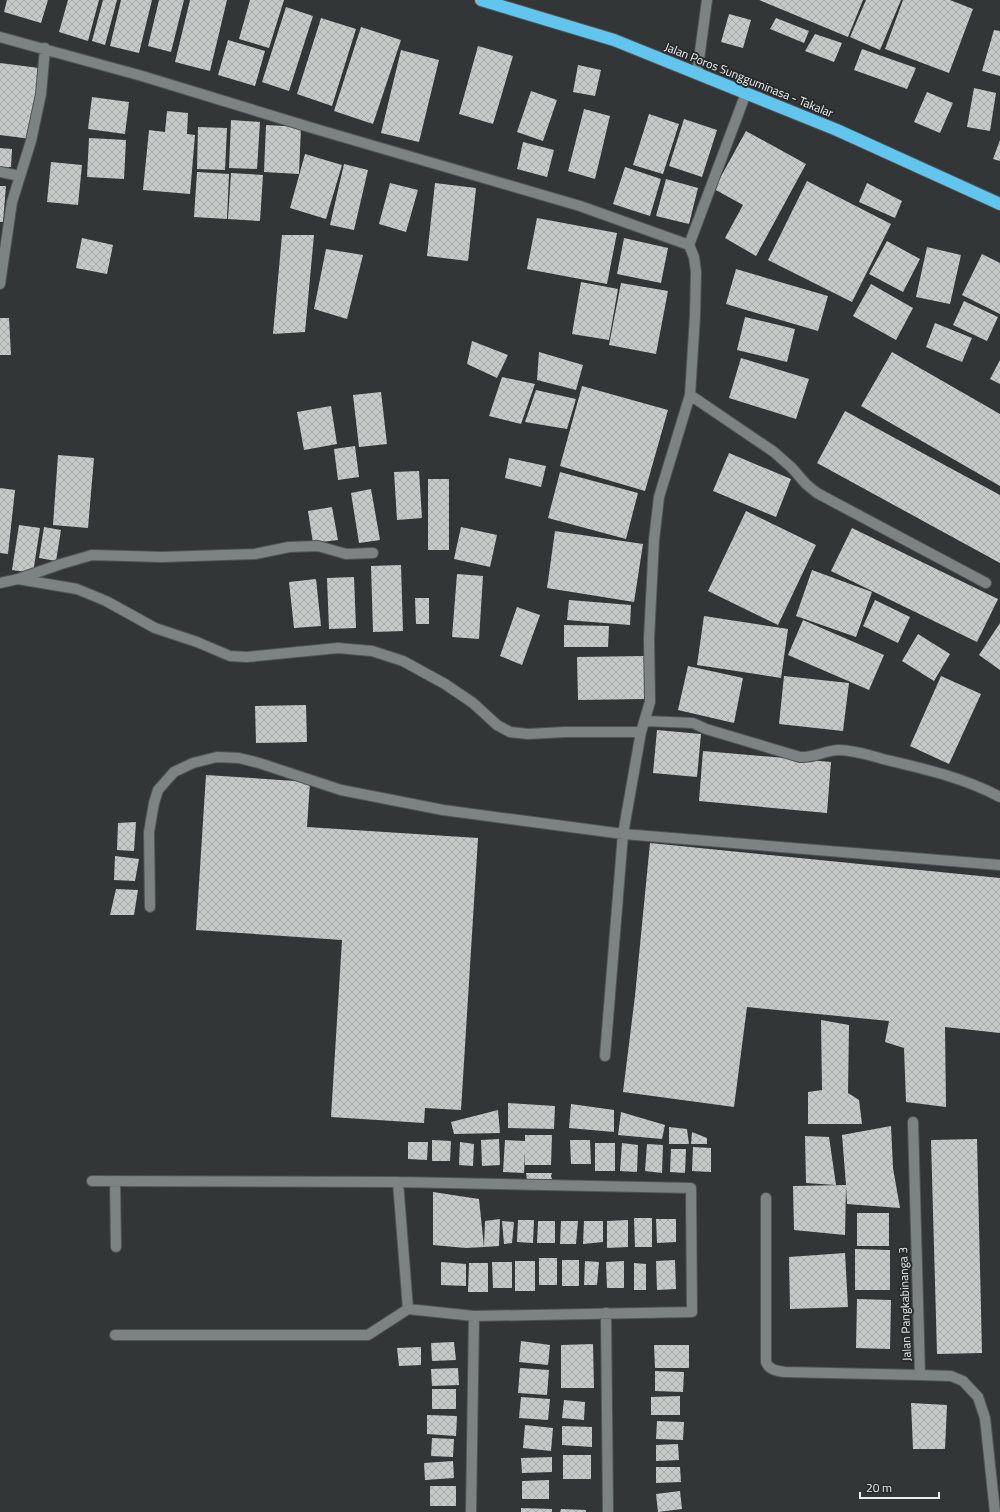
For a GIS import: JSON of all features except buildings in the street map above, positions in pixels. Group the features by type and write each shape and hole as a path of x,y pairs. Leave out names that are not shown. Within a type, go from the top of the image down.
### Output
{"highway":[{"name":"Jalan Poros Sungguminasa - Takalar","path":"481,0 614,40 837,130 1000,204"}],"street":[{"path":"698,74 707,0"},
{"path":"0,37 45,48 573,203 689,245"},
{"path":"0,284 12,202 31,141 41,94 45,48"},
{"path":"605,1056 623,834 641,732 646,721 650,702 650,623 654,540 659,497 690,395 696,272 694,257 689,245 746,93"},
{"path":"0,172 20,176"},
{"path":"690,395 774,452 817,493 986,583"},
{"path":"0,583 18,579 92,555 162,557 255,554 289,547 318,546 346,554 373,553"},
{"path":"18,579 77,589 106,601 155,628 197,642 230,656 247,657 338,648 372,651 403,661 445,684 472,702 498,725 510,732 528,734 565,732 641,732"},
{"path":"646,721 694,723 706,729 800,757 807,758 828,751 852,751 924,768 976,785 1000,797"},
{"path":"150,907 149,832 158,790 174,772 193,763 217,757 239,758 259,763 341,790 443,810 623,834 1000,865"},
{"name":"Jalan Pangkabinanga 3","path":"913,1122 920,1375 951,1376 963,1382 978,1397 985,1418 995,1512"},
{"path":"92,1181 398,1182 691,1188 692,1312 474,1316 408,1309 368,1335 115,1335"},
{"path":"115,1181 116,1247"},
{"path":"398,1182 408,1309"},
{"path":"766,1198 766,1362 768,1366 775,1370 785,1372 920,1375"},
{"path":"606,1313 608,1512"},
{"path":"471,1512 474,1316"}]}
